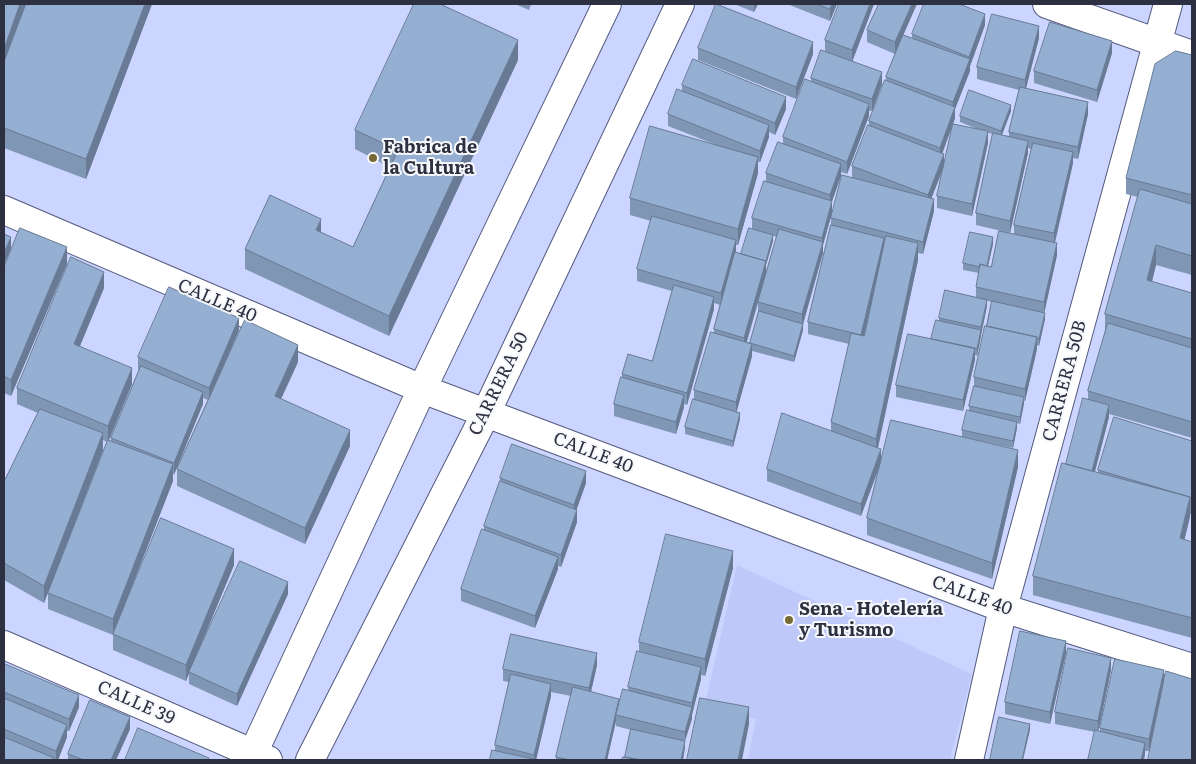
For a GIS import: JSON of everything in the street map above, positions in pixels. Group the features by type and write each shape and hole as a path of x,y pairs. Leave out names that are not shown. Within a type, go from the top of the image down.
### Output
{"street":[{"path":"257,758 422,389 607,4"},
{"name":"CARRERA 50","path":"310,760 486,413 680,4"},
{"path":"1047,4 1192,55"},
{"name":"CARRERA 50B","path":"969,760 1003,608 1168,4"},
{"name":"CALLE 40","path":"4,210 422,389 1003,608 1192,668"},
{"name":"CALLE 39","path":"4,645 257,758"}],"shaded area":[{"name":"Sena - Hotelería y Turismo","path":"737,565 972,674 950,760 748,760 756,719 704,708"}],"building":[{"path":"4,4 20,4 4,49"},
{"path":"26,4 145,4 86,159 4,128 4,62"},
{"path":"414,4 440,4 518,40 389,316 245,249 270,195 321,219 316,230 353,247 398,150 355,130"},
{"path":"716,4 813,42 796,87 698,48"},
{"path":"817,4 832,4 830,9"},
{"path":"839,4 870,4 852,50 825,40"},
{"path":"879,4 912,4 895,42 867,30"},
{"path":"924,4 959,4 985,14 969,57 912,34"},
{"path":"992,14 1039,26 1025,80 977,67"},
{"path":"1050,22 1112,41 1097,90 1034,71"},
{"path":"903,35 970,59 953,102 886,77"},
{"path":"821,50 882,72 872,99 811,78"},
{"path":"1176,51 1192,55 1192,195 1126,178 1155,64"},
{"path":"693,59 786,97 775,123 682,85"},
{"path":"805,79 869,104 847,162 783,137"},
{"path":"885,80 955,107 940,148 869,121"},
{"path":"1020,87 1088,102 1078,147 1009,132"},
{"path":"677,89 769,125 760,151 668,114"},
{"path":"969,90 1011,105 1001,131 960,116"},
{"path":"953,124 988,131 972,204 937,196"},
{"path":"868,125 944,154 928,195 852,166"},
{"path":"650,126 758,157 738,229 630,198"},
{"path":"993,133 1028,141 1010,221 976,213"},
{"path":"778,142 841,164 830,195 766,173"},
{"path":"1033,143 1073,152 1054,233 1014,225"},
{"path":"842,175 934,199 923,242 831,218"},
{"path":"764,181 832,201 822,238 752,218"},
{"path":"1140,189 1192,204 1192,256 1156,245 1147,280 1192,293 1192,339 1105,314"},
{"path":"652,216 736,240 721,293 637,269"},
{"path":"831,225 884,238 861,335 808,322"},
{"path":"20,228 67,247 11,380 4,376 4,267"},
{"path":"749,228 773,235 766,261 741,254"},
{"path":"779,229 823,242 802,314 758,302"},
{"path":"999,231 1057,243 1044,302 976,287 980,264 991,267"},
{"path":"970,232 993,237 987,266 980,264 980,267 963,263"},
{"path":"4,234 11,237 4,253"},
{"path":"886,236 918,243 876,439 831,422 851,333 864,336"},
{"path":"735,252 766,261 744,338 714,329"},
{"path":"71,257 104,272 74,344 132,368 108,426 17,388"},
{"path":"674,285 714,297 687,393 622,374 628,354 652,361"},
{"path":"169,287 239,318 209,388 138,357"},
{"path":"945,290 987,300 981,327 939,318"},
{"path":"992,301 1045,313 1039,339 987,326"},
{"path":"759,311 803,324 794,356 750,343"},
{"path":"245,320 298,345 275,396 350,430 305,528 177,469"},
{"path":"936,320 981,330 977,349 931,339"},
{"path":"1108,323 1192,348 1192,422 1088,391"},
{"path":"985,326 1037,337 1025,389 974,377"},
{"path":"711,332 752,344 736,402 694,390"},
{"path":"908,334 975,348 963,400 896,385"},
{"path":"141,366 203,392 174,463 111,438"},
{"path":"621,377 684,395 676,422 614,404"},
{"path":"974,386 1024,397 1020,417 969,406"},
{"path":"1083,398 1109,405 1092,471 1066,464"},
{"path":"693,399 740,413 733,441 685,427"},
{"path":"40,409 103,433 44,586 4,563 4,482"},
{"path":"967,410 1017,422 1013,441 962,430"},
{"path":"782,413 881,449 861,504 767,469"},
{"path":"1114,417 1192,441 1192,498 1098,470"},
{"path":"891,420 1018,450 992,563 867,518"},
{"path":"108,440 173,464 113,619 48,593"},
{"path":"512,444 586,471 574,505 500,478"},
{"path":"1062,463 1190,497 1180,538 1192,542 1192,618 1033,576"},
{"path":"500,481 577,510 561,555 484,526"},
{"path":"161,518 234,549 186,665 113,634"},
{"path":"482,529 558,557 535,616 461,589"},
{"path":"666,534 733,551 705,659 639,642"},
{"path":"240,561 288,582 237,694 189,672"},
{"path":"1020,631 1066,641 1050,712 1005,702"},
{"path":"511,634 597,653 589,688 503,669"},
{"path":"1068,648 1111,658 1098,721 1055,712"},
{"path":"637,651 701,667 692,703 628,687"},
{"path":"1115,659 1164,670 1149,739 1100,728"},
{"path":"5,664 79,695 69,719 4,692"},
{"path":"1166,671 1192,679 1192,760 1148,760"},
{"path":"511,674 551,684 534,755 495,745"},
{"path":"573,687 619,699 605,760 570,760 556,757"},
{"path":"623,689 692,707 685,732 616,715"},
{"path":"4,698 67,725 56,751 4,729"},
{"path":"700,698 749,707 738,760 687,760"},
{"path":"90,700 130,717 111,760 84,760 68,754"},
{"path":"999,717 1030,724 1022,760 990,760"},
{"path":"138,728 209,758 208,760 125,760"},
{"path":"631,729 685,741 681,760 641,760 625,757"},
{"path":"1095,730 1145,743 1141,760 1088,760"},
{"path":"4,737 54,758 53,760 4,760"},
{"path":"492,750 538,760 490,760"},
{"path":"623,757 641,760 622,760"}],"place":[{"name":"Fabrica de la Cultura","path":"373,158"},
{"name":"Sena - Hotelería y Turismo","path":"789,620"}]}
